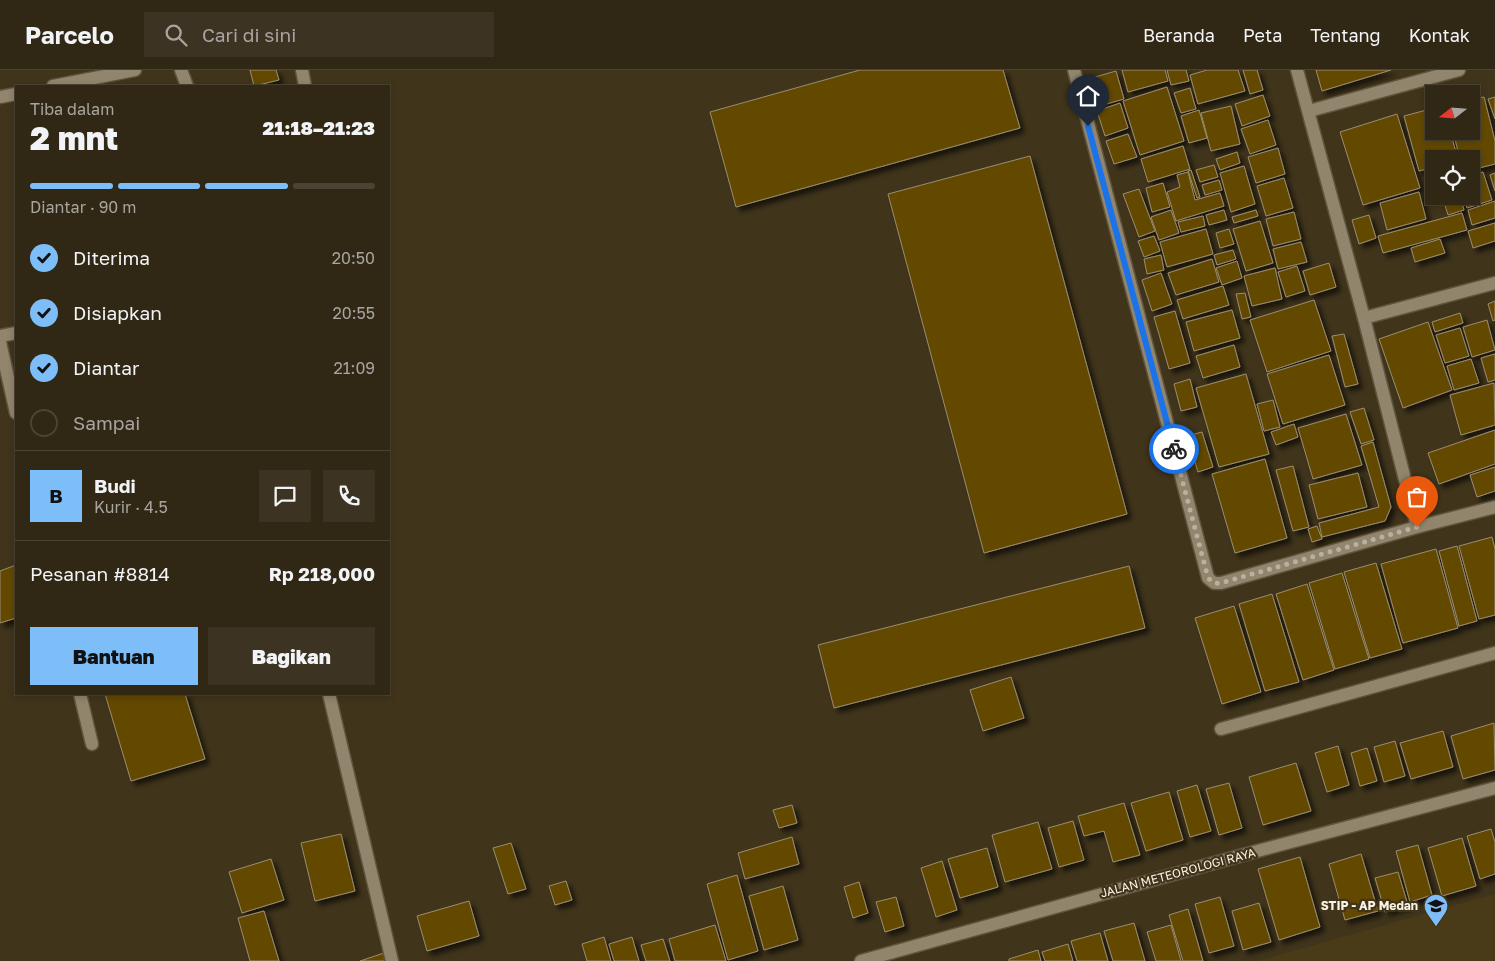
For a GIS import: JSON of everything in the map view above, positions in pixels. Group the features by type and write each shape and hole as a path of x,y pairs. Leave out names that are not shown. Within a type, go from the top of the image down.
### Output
{"street":[{"path":"66,85 135,70"},
{"path":"182,70 187,85"},
{"path":"302,70 305,85"},
{"path":"1074,70 1208,578 1214,583 1221,583 1417,527 1495,507"},
{"path":"1298,70 1417,527"},
{"path":"1309,111 1460,70"},
{"path":"0,97 15,94"},
{"path":"1364,318 1495,283"},
{"path":"0,336 15,333"},
{"path":"0,342 15,409"},
{"path":"1221,729 1495,653"},
{"path":"80,695 92,744"},
{"path":"329,695 392,961"},
{"name":"JALAN METEOROLOGI RAYA","path":"861,961 1260,850 1495,788"}],"shaded area":[{"name":"STIP - AP Medan","path":"1495,894 1495,961 1258,961"}],"building":[{"path":"250,70 276,70 279,80 254,85"},
{"path":"860,70 1003,70 1020,128 736,207 710,112"},
{"path":"1122,70 1165,70 1168,81 1128,92"},
{"path":"1167,70 1186,70 1189,81 1171,85"},
{"path":"1207,70 1238,70 1245,91 1198,104 1190,75"},
{"path":"1243,70 1257,70 1263,90 1250,94"},
{"path":"1316,70 1391,70 1322,91"},
{"path":"1116,71 1124,99 1103,105 1095,77"},
{"path":"1167,87 1184,141 1140,155 1123,101"},
{"path":"1190,88 1196,109 1181,113 1174,93"},
{"path":"1263,95 1270,116 1242,126 1235,104"},
{"path":"1484,97 1495,141 1495,164 1480,168 1480,150 1458,150 1455,140 1480,140 1480,98"},
{"path":"1495,97 1495,119 1488,99"},
{"path":"1120,103 1128,128 1105,136 1097,111"},
{"path":"1231,106 1240,144 1211,151 1201,113"},
{"path":"1199,110 1207,138 1189,143 1181,116"},
{"path":"1425,110 1425,140 1453,140 1455,150 1425,150 1425,169 1419,171 1404,116"},
{"path":"1397,114 1420,188 1363,205 1340,132"},
{"path":"1268,120 1276,145 1250,154 1241,129"},
{"path":"1128,134 1137,157 1114,164 1106,141"},
{"path":"1183,146 1190,169 1148,182 1141,159"},
{"path":"1278,148 1285,174 1256,183 1248,157"},
{"path":"1237,152 1240,163 1220,170 1216,159"},
{"path":"1030,156 1127,514 984,553 888,194"},
{"path":"1214,165 1218,177 1200,182 1196,170"},
{"path":"1244,166 1255,204 1231,212 1220,173"},
{"path":"1191,170 1200,197 1197,198 1188,171"},
{"path":"1188,172 1195,200 1220,193 1224,206 1176,221 1167,192 1180,187 1177,175"},
{"path":"1483,172 1492,200 1480,204 1480,173"},
{"path":"1495,173 1495,191 1490,175"},
{"path":"1284,178 1293,208 1266,216 1257,186"},
{"path":"1219,180 1222,190 1205,195 1202,185"},
{"path":"1163,183 1170,207 1152,212 1146,188"},
{"path":"1139,189 1155,231 1139,237 1123,194"},
{"path":"1419,192 1426,219 1387,230 1380,203"},
{"path":"1495,201 1495,218 1472,225 1468,210"},
{"path":"1445,205 1463,205 1464,210 1448,215"},
{"path":"1171,210 1179,233 1159,240 1151,217"},
{"path":"1224,210 1227,220 1209,225 1206,215"},
{"path":"1256,210 1258,216 1234,223 1232,217"},
{"path":"1294,212 1301,239 1273,246 1266,219"},
{"path":"1462,213 1467,230 1383,253 1378,236"},
{"path":"1369,215 1376,238 1359,244 1352,220"},
{"path":"1203,216 1205,226 1181,232 1178,222"},
{"path":"1260,221 1273,263 1246,271 1233,229"},
{"path":"1495,223 1495,241 1473,248 1468,231"},
{"path":"1206,229 1213,254 1167,267 1160,242"},
{"path":"1229,229 1234,244 1220,248 1216,233"},
{"path":"1154,236 1160,251 1144,257 1138,241"},
{"path":"1440,239 1445,253 1415,262 1411,248"},
{"path":"1301,242 1307,262 1278,269 1273,249"},
{"path":"1233,250 1236,259 1217,265 1214,255"},
{"path":"1161,255 1164,270 1147,274 1144,259"},
{"path":"1212,259 1219,282 1176,295 1168,273"},
{"path":"1237,261 1242,278 1222,285 1216,268"},
{"path":"1329,263 1336,287 1310,295 1303,271"},
{"path":"1297,266 1305,291 1286,297 1278,272"},
{"path":"1275,268 1282,299 1252,306 1244,276"},
{"path":"1161,273 1172,304 1152,311 1142,280"},
{"path":"1223,286 1229,305 1183,319 1177,300"},
{"path":"1245,293 1251,317 1242,319 1236,294"},
{"path":"1314,300 1331,351 1267,372 1250,320"},
{"path":"1495,301 1495,320 1493,321 1488,304"},
{"path":"1232,310 1240,338 1194,351 1186,322"},
{"path":"1175,311 1190,363 1169,369 1154,317"},
{"path":"1460,313 1463,323 1435,332 1432,322"},
{"path":"1487,320 1495,350 1472,357 1463,327"},
{"path":"1428,322 1452,390 1403,408 1379,339"},
{"path":"1460,328 1469,356 1445,363 1436,335"},
{"path":"1344,334 1358,384 1345,387 1332,336"},
{"path":"1234,345 1240,367 1203,378 1196,356"},
{"path":"1495,354 1495,380 1488,382 1481,358"},
{"path":"1329,355 1345,405 1283,424 1267,374"},
{"path":"1471,359 1479,383 1454,390 1447,366"},
{"path":"1246,374 1269,454 1219,467 1196,388"},
{"path":"1190,379 1197,407 1181,411 1174,384"},
{"path":"1494,383 1495,425 1461,435 1450,395"},
{"path":"1273,400 1280,427 1264,431 1257,404"},
{"path":"1364,408 1374,440 1361,444 1350,412"},
{"path":"1346,414 1362,465 1313,479 1298,428"},
{"path":"1294,424 1298,437 1276,445 1271,432"},
{"path":"1495,430 1495,464 1439,484 1428,453"},
{"path":"1202,432 1213,467 1198,472 1187,436"},
{"path":"1373,442 1391,507 1385,521 1322,537 1319,523 1379,507 1361,446"},
{"path":"1265,459 1287,538 1235,553 1212,474"},
{"path":"1293,466 1309,527 1293,531 1276,470"},
{"path":"1495,467 1495,491 1477,497 1470,475"},
{"path":"1358,473 1367,507 1318,519 1309,485"},
{"path":"1317,526 1322,539 1312,542 1308,529"},
{"path":"1492,537 1495,549 1495,615 1479,619 1459,546"},
{"path":"1457,546 1477,621 1459,626 1439,551"},
{"path":"1436,549 1458,628 1403,643 1381,564"},
{"path":"1376,563 1402,649 1370,658 1344,572"},
{"path":"15,565 15,618 0,623 0,571"},
{"path":"1129,566 1145,628 834,708 818,645"},
{"path":"1342,573 1369,659 1335,669 1309,583"},
{"path":"1307,584 1334,670 1303,680 1276,594"},
{"path":"1272,594 1299,682 1265,691 1239,604"},
{"path":"1234,606 1261,692 1222,704 1195,618"},
{"path":"1011,677 1024,718 983,731 970,690"},
{"path":"105,695 185,695 205,759 131,781"},
{"path":"1494,723 1495,770 1463,779 1451,736"},
{"path":"1443,731 1453,767 1411,779 1400,743"},
{"path":"1395,741 1405,776 1384,782 1374,747"},
{"path":"1338,746 1349,785 1327,792 1315,753"},
{"path":"1367,748 1377,781 1360,786 1351,753"},
{"path":"1296,763 1311,811 1263,825 1249,777"},
{"path":"1229,783 1242,828 1219,835 1206,789"},
{"path":"1197,785 1211,831 1190,837 1177,791"},
{"path":"1169,792 1183,840 1146,851 1131,803"},
{"path":"1124,803 1140,855 1113,862 1104,831 1084,836 1078,816"},
{"path":"792,805 797,823 779,828 773,810"},
{"path":"1073,821 1084,860 1059,867 1048,828"},
{"path":"1038,822 1052,869 1005,882 992,835"},
{"path":"1491,829 1495,842 1495,874 1480,879 1467,836"},
{"path":"341,834 355,891 315,901 301,843"},
{"path":"792,837 799,864 745,879 738,853"},
{"path":"1462,838 1476,886 1442,896 1428,848"},
{"path":"511,843 526,889 508,894 493,848"},
{"path":"1418,845 1432,895 1410,902 1396,851"},
{"path":"987,848 998,887 960,898 948,859"},
{"path":"1361,854 1378,911 1345,920 1329,864"},
{"path":"1300,857 1320,927 1279,940 1258,869"},
{"path":"271,859 284,900 242,913 229,872"},
{"path":"942,861 957,910 936,917 921,868"},
{"path":"1398,872 1408,905 1385,912 1375,878"},
{"path":"737,875 758,951 728,960 707,884"},
{"path":"566,881 572,900 555,905 549,886"},
{"path":"859,882 868,913 853,918 844,887"},
{"path":"783,886 798,940 764,950 749,896"},
{"path":"896,897 904,926 885,932 876,902"},
{"path":"1220,897 1234,946 1209,953 1195,904"},
{"path":"469,901 479,936 427,951 417,916"},
{"path":"1259,903 1271,942 1243,950 1232,911"},
{"path":"1188,909 1203,961 1183,961 1169,915"},
{"path":"264,911 279,961 250,961 238,918"},
{"path":"1134,923 1145,961 1113,961 1104,931"},
{"path":"715,925 726,961 675,961 669,939"},
{"path":"1171,925 1181,961 1156,961 1147,932"},
{"path":"1100,933 1108,961 1077,961 1071,941"},
{"path":"604,937 611,961 587,961 582,944"},
{"path":"632,937 639,961 614,961 609,944"},
{"path":"663,939 670,961 646,961 641,945"},
{"path":"1068,944 1073,961 1045,961 1042,952"},
{"path":"1038,950 1041,961 1009,961 1009,959"},
{"path":"384,953 387,961 360,961"}],"way so far":[{"path":"1174,449 1208,578 1214,583 1221,583 1417,527"}],"place":[{"name":"STIP - AP Medan","path":"1436,927"}],"route":[{"path":"1088,126 1174,449"}]}
